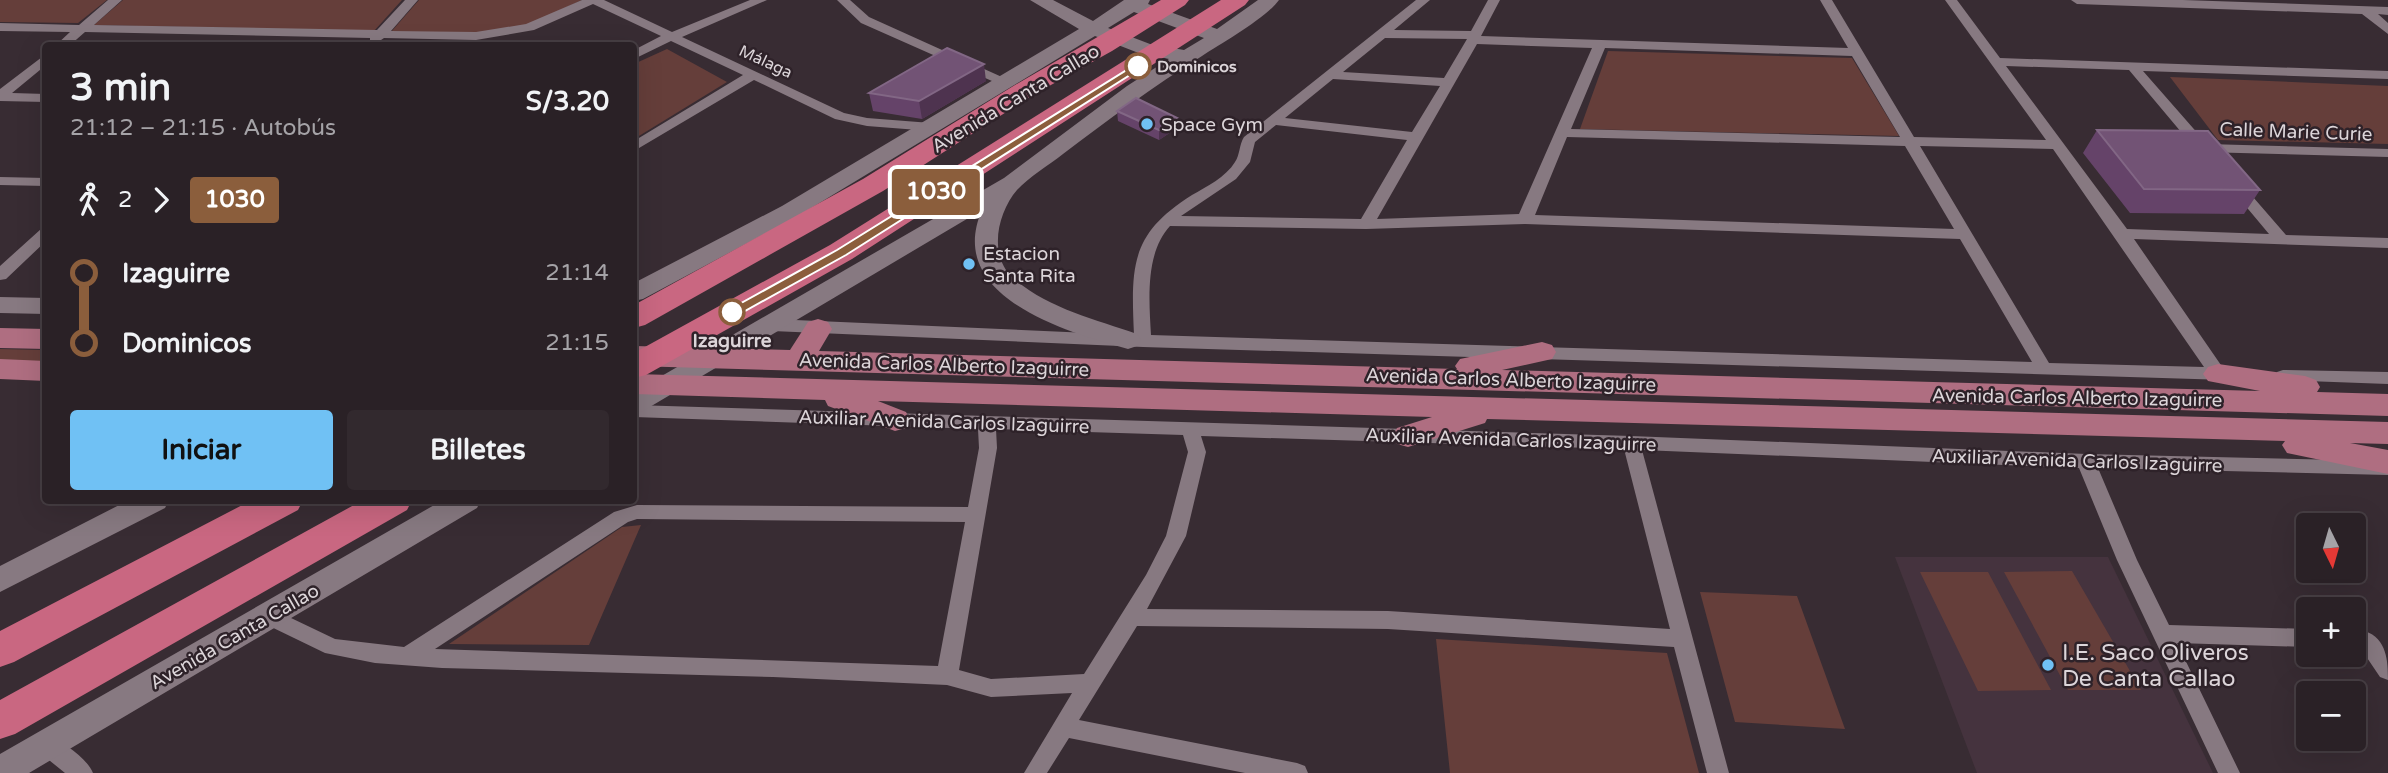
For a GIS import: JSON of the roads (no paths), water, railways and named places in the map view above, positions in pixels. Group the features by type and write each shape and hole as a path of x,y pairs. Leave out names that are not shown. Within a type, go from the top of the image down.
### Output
{"highway":[{"name":"Avenida Canta Callao","path":"637,316 873,185 1024,90 1106,33 1137,5 1177,0"},
{"name":"Avenida Canta Callao","path":"640,360 841,252 1157,53 1207,33 1237,0"},
{"path":"0,650 277,504"},
{"name":"Avenida Canta Callao","path":"0,721 387,504"}],"main road":[{"path":"1039,0 1106,33 1157,53 1188,56"},
{"name":"Avenida Canta Callao","path":"637,402 1012,183 1134,90 1188,56 1207,33 1270,0"},
{"path":"1137,5 1207,33"},
{"name":"Avenida Canta Callao","path":"637,291 790,211 1006,82 1106,33"},
{"path":"1012,183 993,207 986,230 986,251 994,274 1009,289 1040,307 1135,340"},
{"path":"0,305 42,306"},
{"path":"799,360 818,329"},
{"path":"0,338 42,339"},
{"path":"1412,377 1542,352"},
{"name":"Avenida Carlos Alberto Izaguirre","path":"640,360 715,358 1697,384 1913,406 2208,428 2388,433"},
{"path":"0,369 42,370"},
{"path":"2218,374 2388,402"},
{"name":"Avenida Carlos Alberto Izaguirre","path":"637,384 1497,408 2388,402"},
{"path":"816,389 895,419"},
{"path":"1408,436 1497,408"},
{"path":"2208,428 2388,462"},
{"path":"0,580 147,504"},
{"name":"Avenida Canta Callao","path":"0,772 460,504"}],"street":[{"path":"66,42 116,0"},
{"path":"375,41 412,0"},
{"path":"0,27 83,27 375,41 498,34 529,27 593,0"},
{"name":"Málaga","path":"593,0 840,116 867,122 930,127"},
{"path":"637,54 761,0"},
{"path":"843,0 865,20 1006,82"},
{"path":"1135,340 1150,237 1167,220 1240,166 1249,140 1424,0"},
{"path":"1366,224 1494,0"},
{"path":"1826,0 2045,370"},
{"path":"1951,0 2122,234 2218,374"},
{"path":"2077,0 2388,11"},
{"path":"2367,10 2388,30"},
{"path":"1380,34 1856,52"},
{"path":"1525,219 1600,44"},
{"path":"0,96 42,61"},
{"path":"1996,62 2388,75"},
{"path":"2132,66 2282,240"},
{"path":"637,145 753,75"},
{"path":"1333,75 1447,82"},
{"path":"0,96 42,98"},
{"path":"1274,121 1415,137"},
{"path":"1562,133 2057,145"},
{"name":"Calle Marie Curie","path":"2202,148 2388,153"},
{"path":"0,181 42,182"},
{"path":"1167,220 1366,224 1525,219 1964,234"},
{"path":"2122,234 2388,243"},
{"path":"0,275 42,236"},
{"path":"772,325 818,329 2045,370 2388,378"},
{"name":"Auxiliar Avenida Carlos Izaguirre","path":"637,411 1631,443 2086,461 2388,468"},
{"path":"947,676 988,448 987,423"},
{"path":"1035,773 1131,617 1176,536 1197,452 1190,429"},
{"path":"1631,443 1718,773"},
{"path":"2086,461 2127,560 2229,773"},
{"path":"408,656 621,517 637,512 976,514"},
{"path":"268,616 332,647 408,656 947,676 991,688 1089,683"},
{"path":"1131,617 1388,620 1683,639"},
{"path":"2164,634 2296,638"},
{"path":"2366,639 2388,640"},
{"path":"2366,646 2388,671"},
{"path":"1063,727 1297,773"},
{"path":"47,745 82,773"}],"place":[{"name":"Dominicos","path":"1138,66"},
{"name":"Space Gym","path":"1147,124"},
{"name":"Estacion Santa Rita","path":"969,264"},
{"name":"Izaguirre","path":"732,312"},
{"name":"I.E. Saco Oliveros De Canta Callao","path":"2048,665"}]}
